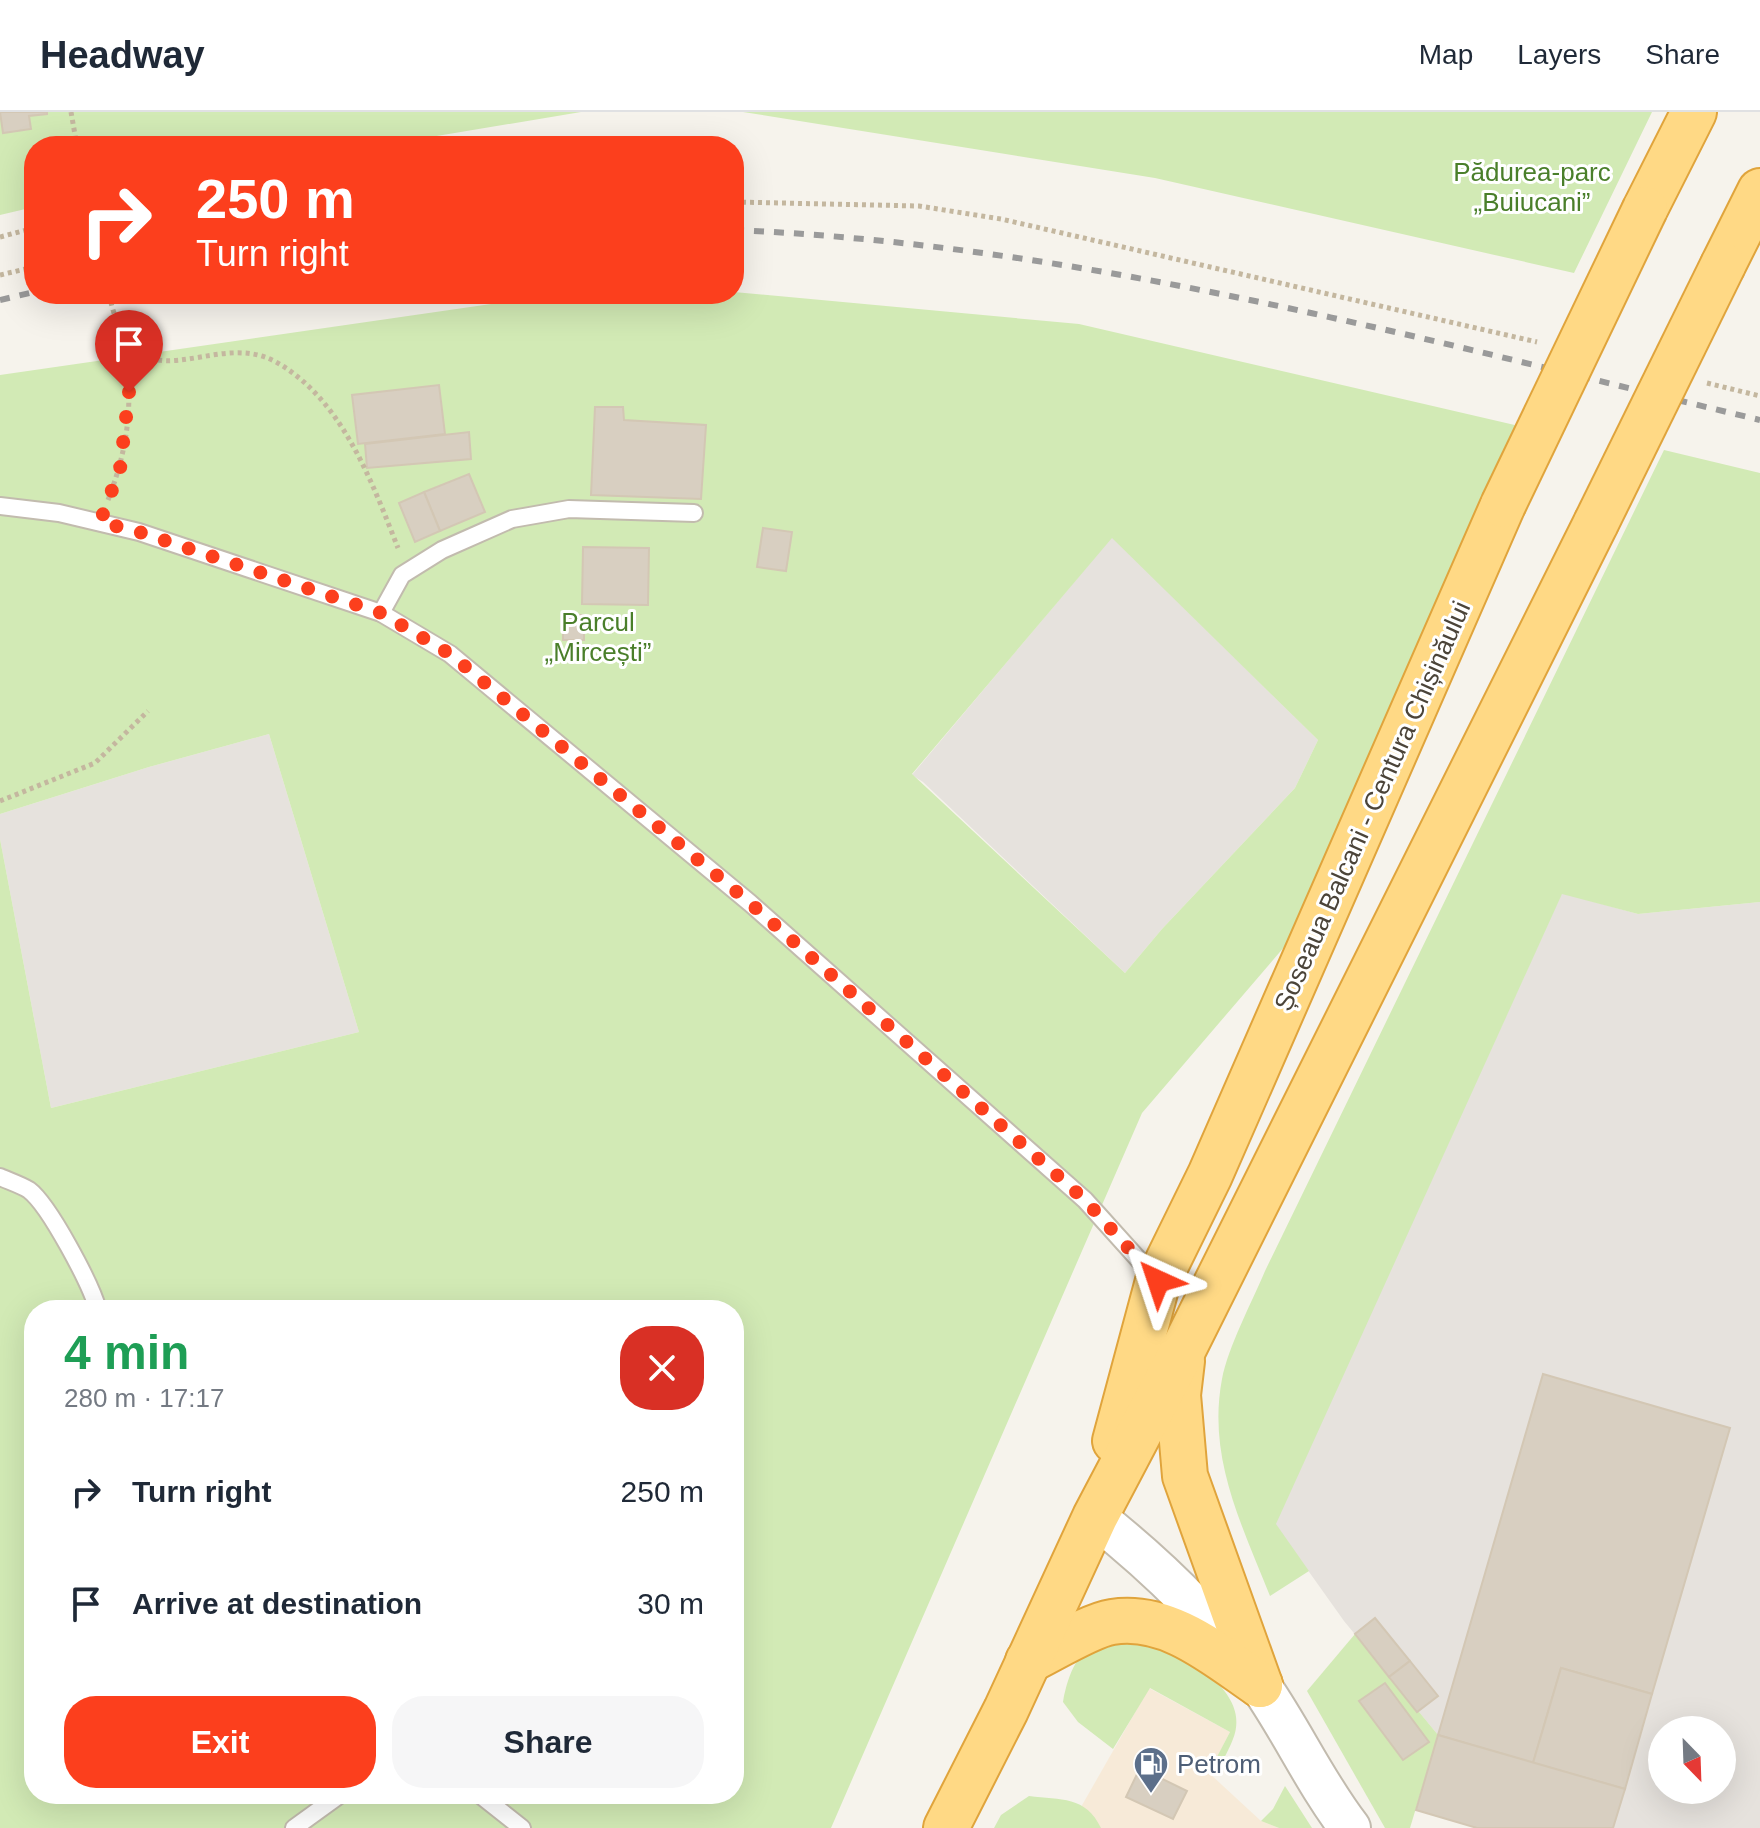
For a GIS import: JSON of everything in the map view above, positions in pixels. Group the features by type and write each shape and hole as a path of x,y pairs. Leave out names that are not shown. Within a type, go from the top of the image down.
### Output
{"highway":[{"name":"Șoseaua Balcani - Centura Chișinăului","path":"1095,1517 1158,1281 1210,1175 1503,505 1694,112"},
{"name":"Șoseaua Balcani - Centura Chișinăului","path":"946,1828 1095,1517 1184,1348 1760,191"},
{"path":"1184,1348 1178,1395 1185,1476 1260,1685"},
{"path":"1028,1661 1109,1622 1146,1621 1193,1639 1260,1685"}],"street":[{"path":"1095,1517 1168,1580 1260,1685 1350,1828"}],"lane":[{"path":"0,506 59,513 139,532 381,613 450,654 750,903 1085,1200 1158,1281"},
{"path":"381,613 402,575 442,550 512,519 569,509 694,513"},
{"path":"0,1177 30,1191 67,1243 95,1300"},
{"path":"294,1828 327,1804"},
{"path":"492,1804 522,1828"}],"path":[{"path":"71,112 75,136"},
{"path":"744,202 919,206 1001,219 1544,344"},
{"path":"0,237 24,231"},
{"path":"0,275 24,269"},
{"path":"100,522 120,469 129,413 130,372 112,304"},
{"path":"121,333 138,351 161,362 229,354 256,356 274,361 299,378 318,397 346,435 374,486 401,555 402,575"},
{"path":"1704,382 1760,396"},
{"path":"0,801 95,763 148,711"}],"shaded area":[{"path":"1112,537 1318,740 1295,788 1162,929 1125,973 912,775"},
{"path":"269,734 359,1032 51,1108 0,839 0,814 149,767"},
{"path":"1562,893 1638,914 1760,902 1760,1828 1477,1828 1416,1810 1438,1735 1344,1621 1275,1524"},
{"path":"1149,1688 1230,1732 1209,1773 1261,1821 1279,1828 1069,1828"}],"green space":[{"path":"0,112 581,112 437,136 24,136 24,209 0,215"},
{"name":"Pădurea-parc „Buiucani”","path":"743,112 1652,112 1574,273 1155,178"},
{"name":"Parcul „Mircești”","path":"744,293 1079,324 1519,426 1297,932 1142,1113 831,1828 0,1828 0,839 51,1108 359,1032 269,734 149,767 0,814 0,375 492,304 744,304","holes":["1112,538 1318,740 1295,788 1162,929 1125,973 912,774"]},
{"path":"1664,450 1760,473 1760,902 1638,914 1562,894 1276,1524 1309,1571 1270,1596 1239,1517 1223,1464 1219,1408 1229,1353 1265,1271"},
{"path":"1355,1634 1438,1735 1410,1828 1385,1828 1307,1691"},
{"path":"1159,1639 1216,1682 1228,1695 1235,1710 1236,1726 1231,1744 1220,1764 1209,1772 1230,1732 1150,1688 1113,1749 1078,1722 1063,1702 1075,1664 1094,1646"},
{"path":"1285,1786 1312,1828 1279,1828 1261,1821 1273,1809"},
{"path":"1029,1796 1062,1799 1080,1805 1088,1810 1101,1828 994,1828 1001,1815"}],"building":[{"path":"0,112 47,114 29,116 31,129 3,133"},
{"path":"439,385 445,434 358,444 352,395"},
{"path":"595,407 623,407 624,420 706,425 701,499 591,495"},
{"path":"469,432 471,459 367,468 365,444"},
{"path":"469,474 485,512 440,531 424,492"},
{"path":"424,492 440,531 415,542 399,503"},
{"path":"763,528 792,532 786,571 757,567"},
{"path":"583,547 649,548 648,605 582,604"},
{"path":"563,615 584,615 584,640 563,640"},
{"path":"1543,1374 1730,1428 1652,1694 1561,1668 1533,1763 1438,1735"},
{"path":"1375,1618 1410,1661 1389,1677 1355,1634"},
{"path":"1410,1661 1438,1696 1417,1712 1389,1677"},
{"path":"1561,1668 1652,1694 1625,1789 1533,1763"},
{"path":"1385,1683 1429,1742 1403,1760 1359,1701"},
{"path":"1438,1735 1625,1789 1613,1828 1477,1828 1416,1810"},
{"path":"1140,1768 1187,1791 1173,1819 1126,1797"}],"railway":[{"path":"744,231 864,239 1123,275 1379,328 1760,420"},
{"path":"0,300 24,294"}],"place":[{"name":"Petrom","path":"1151,1795"}],"route":[{"path":"129,392 129,413 120,469 100,522 139,532 381,613 450,654 750,903 1085,1200 1158,1281"}]}
